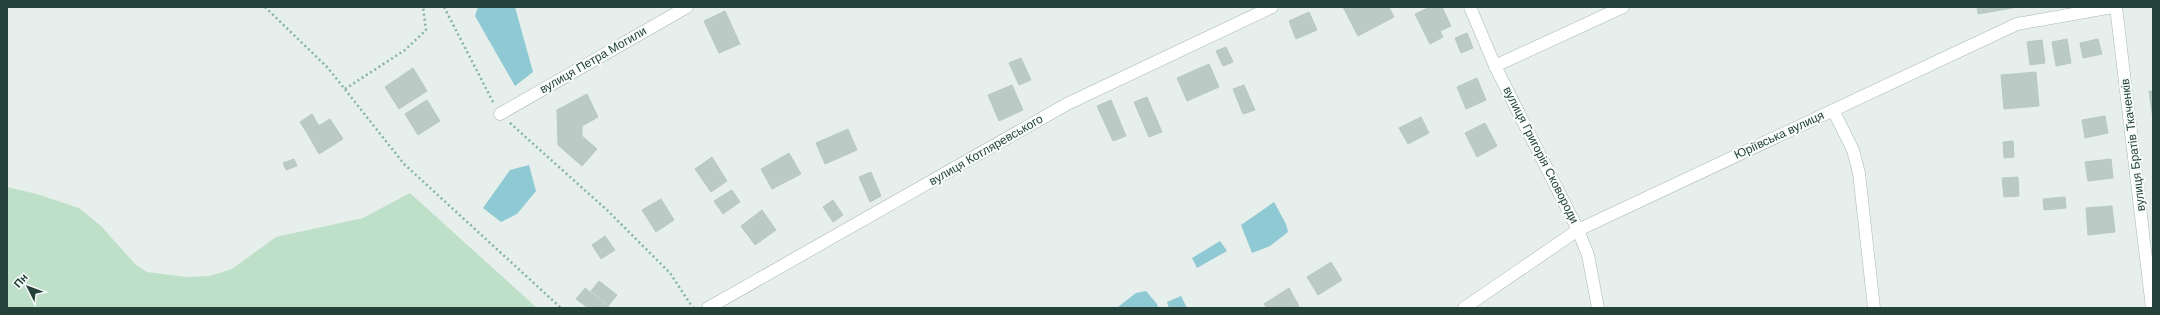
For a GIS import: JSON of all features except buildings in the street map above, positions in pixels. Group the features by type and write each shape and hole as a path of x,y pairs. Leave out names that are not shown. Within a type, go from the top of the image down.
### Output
{"street":[{"name":"вулиця Петра Могили","path":"500,114 686,7"},
{"name":"вулиця Котляревського","path":"708,308 1067,104 1272,7"},
{"name":"вулиця Григорія Сковороди","path":"1470,7 1496,66 1578,230 1588,256 1598,308"},
{"path":"1496,66 1623,7"},
{"name":"Юріївська вулиця","path":"1464,308 1578,230 2016,24 2113,7"},
{"name":"вулиця Братів Ткаченків","path":"2116,7 2152,308"},
{"path":"1833,110 1852,150 1859,173 1874,308"}],"path":[{"path":"265,7 328,68 404,164 561,308"},
{"path":"346,89 405,50 426,30 423,7"},
{"path":"444,7 500,114 608,211 670,273 693,308"}],"green space":[{"path":"7,187 37,194 79,208 102,227 135,264 147,272 186,277 210,276 232,269 276,237 363,218 410,193 537,308 7,308"}],"water":[{"path":"478,7 515,7 533,72 515,86 475,16"},
{"path":"529,165 536,191 517,214 501,222 483,208 510,170"},
{"path":"1274,202 1286,224 1288,232 1270,246 1252,253 1241,225"},
{"path":"1220,241 1227,251 1197,268 1192,258"},
{"path":"1146,291 1157,304 1158,308 1118,307 1136,293"},
{"path":"1181,296 1187,308 1169,308 1167,302"}]}
